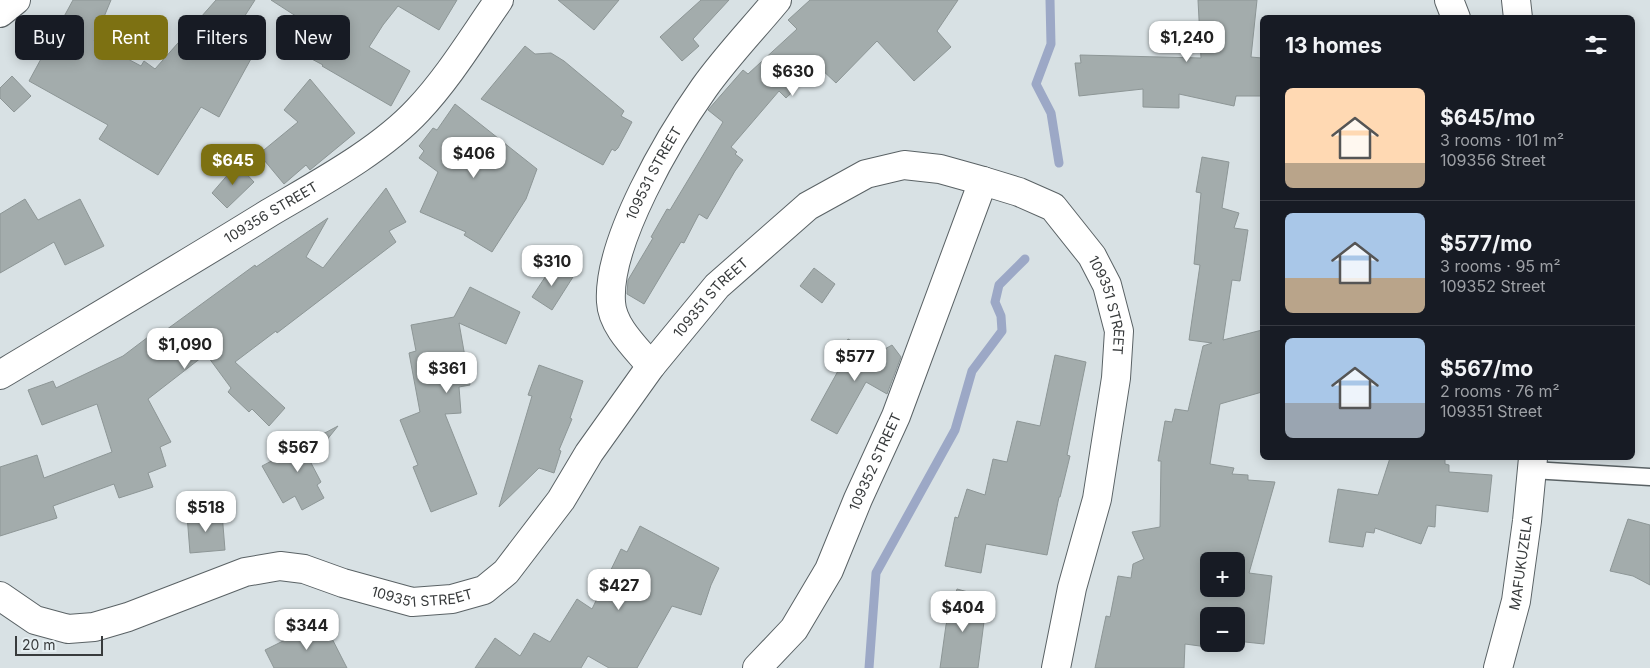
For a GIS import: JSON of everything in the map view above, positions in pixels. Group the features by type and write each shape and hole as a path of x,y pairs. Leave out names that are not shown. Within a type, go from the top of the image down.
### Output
{"street":[{"path":"0,13 16,0"},
{"name":"109356 STREET","path":"0,375 324,180 393,133 418,110 453,67 499,0"},
{"name":"109531 STREET","path":"651,366 625,335 616,319 611,303 613,277 624,232 664,153 705,88 777,0"},
{"path":"1449,0 1455,15"},
{"path":"1516,0 1518,15"},
{"name":"109351 STREET","path":"0,596 35,620 68,629 94,627 120,620 245,572 280,566 304,569 343,583 412,602 452,599 484,590 506,572 562,500 589,454 651,366 717,286 808,206 866,174 904,165 940,169 1019,192 1053,207 1092,256 1107,285 1118,331 1116,378 1097,498 1072,588 1056,668"},
{"name":"109352 STREET","path":"757,668 794,629 829,570 858,499 896,416 984,182"},
{"name":"MAFUKUZELA","path":"1498,668 1516,601 1528,521 1532,464"}],"lane":[{"path":"1532,464 1650,477"}],"building":[{"path":"73,0 111,0 105,15 94,15 94,60 130,60 141,66 144,61 155,69 163,60 168,60 168,54 178,43 178,60 250,60 219,117 201,107 158,175 99,139 108,125 29,81 40,60 84,60 84,15 65,15"},
{"path":"216,0 255,0 245,15 203,15"},
{"path":"271,0 457,0 439,30 398,6 369,47 410,71 391,106 314,60 350,60 350,15 294,15"},
{"path":"558,0 619,0 594,30"},
{"path":"701,0 729,0 693,39 699,46 682,61 660,37"},
{"path":"810,0 958,0 937,31 951,47 914,81 877,41 836,83 819,67 786,98 779,91 731,147 737,152 735,154 743,160 707,219 699,214 684,243 681,242 644,304 627,294 628,280 653,238 651,237 667,209 670,210 723,122 708,110 743,70 748,74 797,29 788,20"},
{"path":"1198,0 1257,0 1251,57 1260,58 1260,96 1236,96 1234,106 1179,94 1179,108 1143,107 1143,89 1079,96 1075,63 1081,63 1080,55 1201,58"},
{"path":"525,46 535,54 551,53 564,61 624,111 621,116 632,122 618,148 615,151 612,149 603,165 481,99"},
{"path":"12,76 31,96 14,112 0,98 0,88"},
{"path":"310,79 355,133 310,170 306,165 284,184 259,154 298,122 284,110"},
{"path":"455,104 537,169 526,199 492,252 464,235 466,232 420,212 438,172 419,158 424,151 419,146 433,128 437,130"},
{"path":"1202,157 1229,162 1222,208 1239,213 1234,228 1248,230 1240,281 1232,280 1223,340 1260,331 1260,393 1220,404 1210,464 1234,468 1232,474 1248,475 1248,480 1275,482 1249,573 1272,576 1264,644 1245,642 1245,607 1200,607 1200,646 1185,644 1184,668 1095,668 1106,616 1110,617 1118,576 1131,578 1133,564 1144,559 1132,532 1160,527 1161,461 1158,461 1165,421 1172,422 1175,409 1188,411 1203,346 1212,343 1189,340 1200,265 1194,264 1201,193 1196,192"},
{"path":"237,164 254,182 227,208 212,193"},
{"path":"386,188 406,222 389,231 396,242 277,333 276,331 235,362 285,408 269,426 252,409 249,412 228,392 231,388 206,354 148,399 171,442 160,447 166,466 148,473 153,487 119,498 114,484 53,506 57,518 0,536 0,467 37,455 44,478 112,452 97,404 42,425 28,390 53,381 56,388 123,356 152,334 155,338 255,265 256,267 328,218 306,257 323,268"},
{"path":"25,199 38,220 80,199 104,246 65,265 54,242 0,273 0,214"},
{"path":"553,265 573,277 552,310 532,297"},
{"path":"814,268 835,284 822,303 800,286"},
{"path":"470,287 520,312 506,344 459,323 470,385 459,387 461,413 445,414 477,494 431,512 413,467 418,465 400,420 420,412 409,353 416,351 411,325 454,317"},
{"path":"848,339 876,354 892,345 901,357 887,394 866,382 837,434 811,420 838,371 832,368"},
{"path":"1055,355 1086,362 1067,455 1070,456 1047,555 986,544 981,573 945,566 955,517 958,518 967,489 985,495 993,459 1007,462 1017,421 1040,426"},
{"path":"539,365 583,381 570,418 572,419 559,450 561,451 554,473 539,468 499,507 532,396 528,395"},
{"path":"338,426 310,461 321,482 317,485 324,498 302,510 295,496 283,503 262,466"},
{"path":"1389,460 1445,460 1445,464 1449,465 1449,472 1492,475 1488,512 1436,505 1435,527 1428,526 1421,544 1375,528 1374,533 1366,532 1363,547 1329,542 1338,489 1378,495"},
{"path":"222,513 225,550 190,553 187,515"},
{"path":"1628,519 1650,525 1650,585 1633,576 1610,571"},
{"path":"640,526 719,568 701,615 672,606 637,668 609,668 588,656 581,668 475,668 495,638 520,656 534,633 550,642 577,599 592,609 621,549 627,552"},
{"path":"957,589 979,595 974,611 985,614 978,668 940,668 946,625"},
{"path":"323,621 347,668 274,668 265,650"}],"waterway":[{"path":"1050,0 1051,44 1036,84 1051,113 1059,163"},
{"path":"869,668 876,573 955,430 972,371 1002,331 1001,316 995,302 999,285 1025,259"}]}
